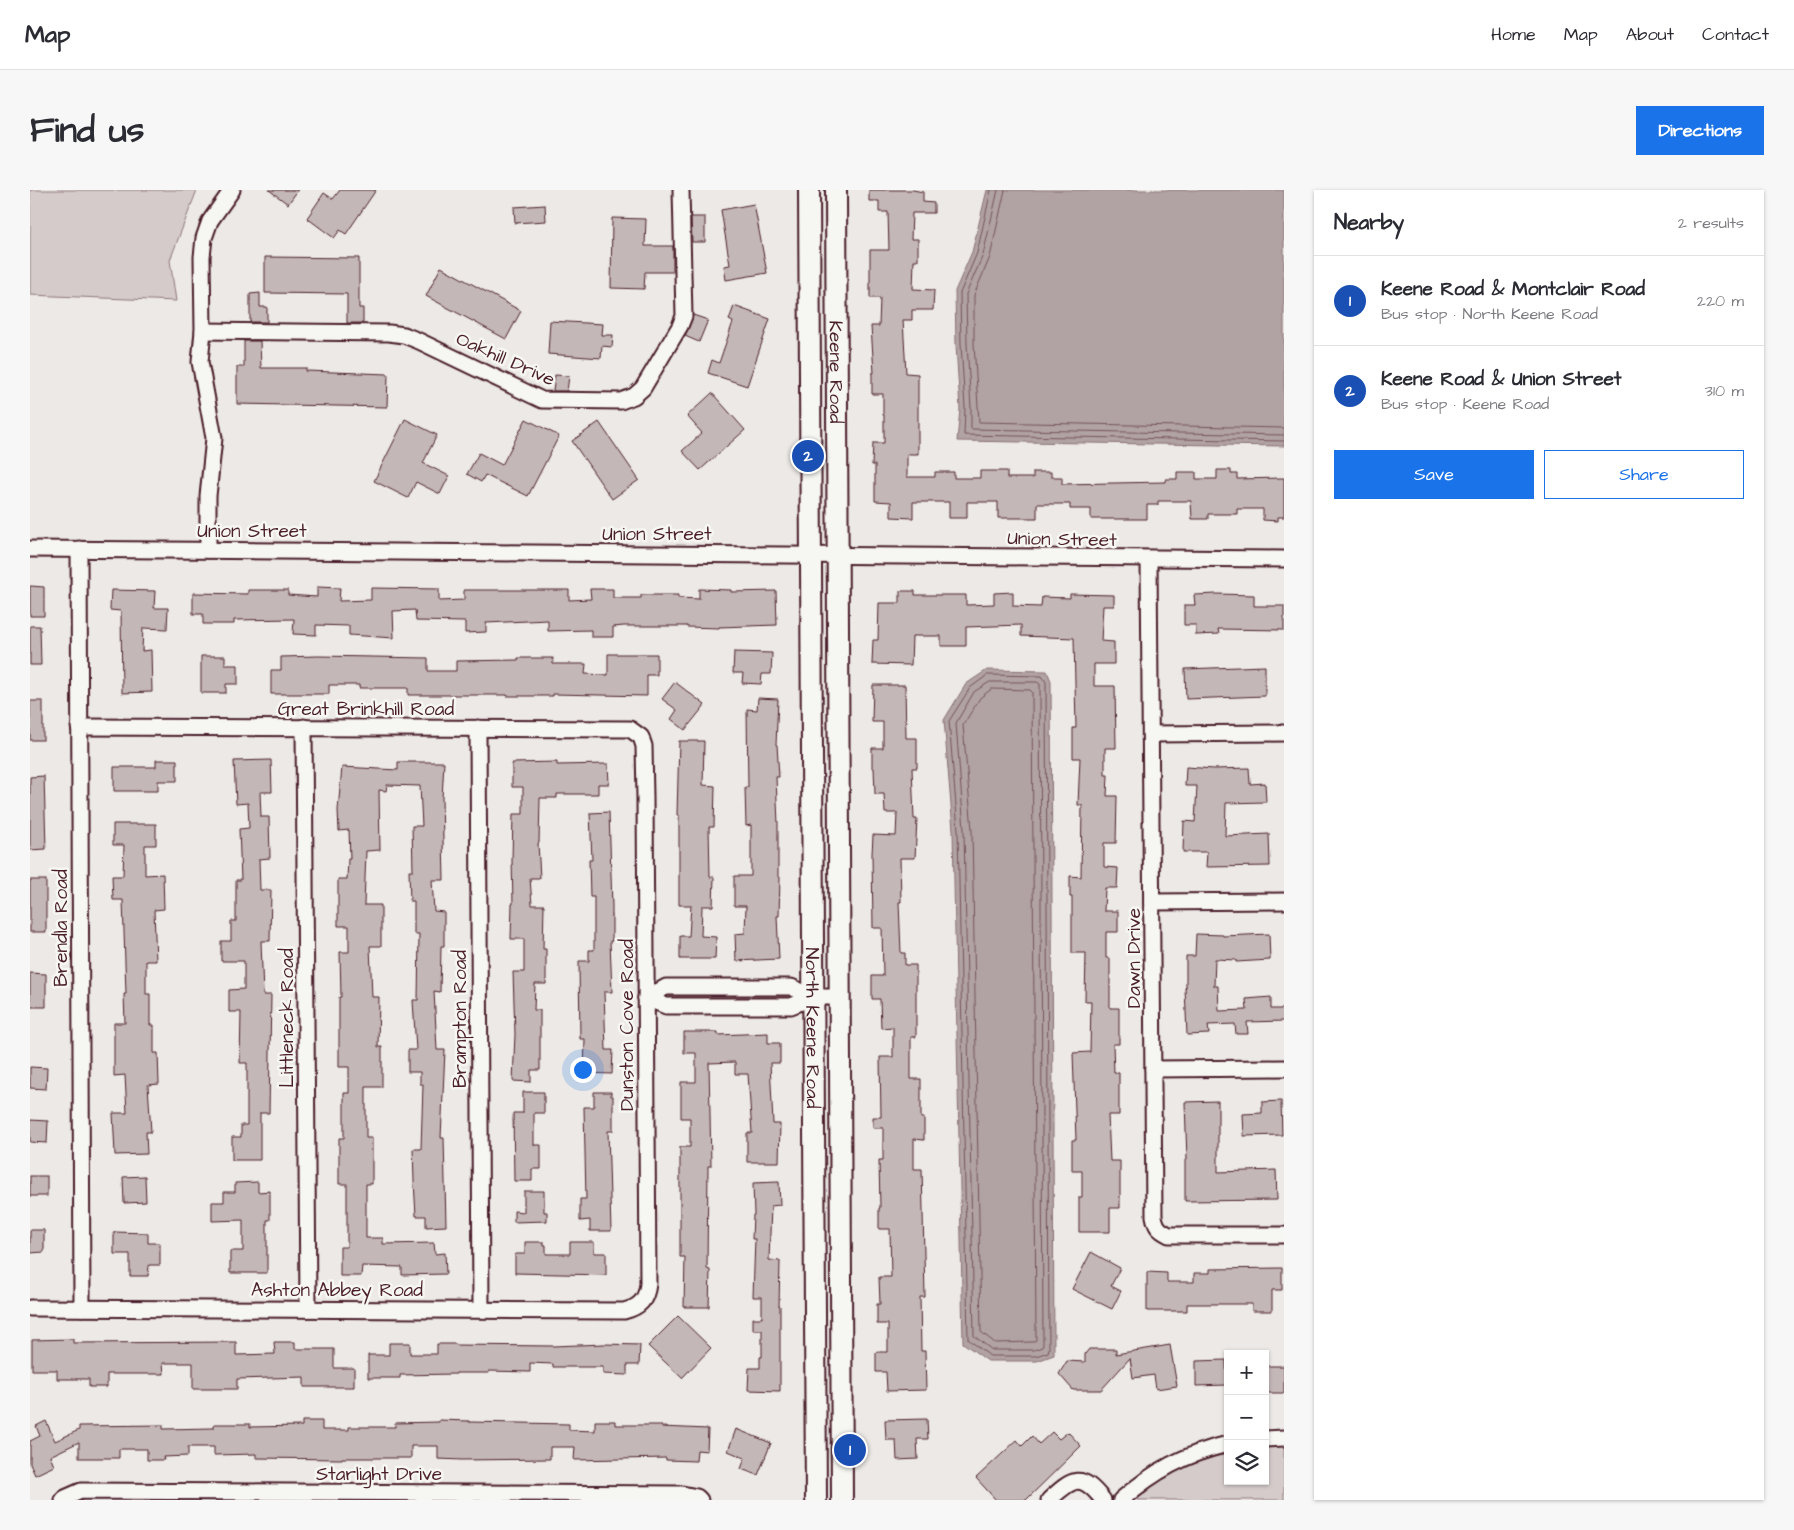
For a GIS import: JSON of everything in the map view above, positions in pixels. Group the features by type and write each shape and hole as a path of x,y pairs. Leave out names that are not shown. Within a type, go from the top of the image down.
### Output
{"main road":[{"name":"Keene Road","path":"809,190 811,554"},
{"name":"Keene Road","path":"836,190 839,555"},
{"path":"810,310 821,376 823,524 830,544 839,555"},
{"path":"811,554 820,564 826,576 827,587 827,808 839,870"},
{"name":"North Keene Road","path":"811,554 816,1500"},
{"name":"North Keene Road","path":"839,555 842,1500"}],"street":[{"path":"208,550 208,496 214,438 200,362 202,257 204,238 210,221 232,190"},
{"name":"Oakhill Drive","path":"202,331 389,333 419,341 542,400 621,401 634,396 643,388 684,316 681,190"},
{"name":"Union Street","path":"30,549 1284,559"},
{"name":"Brendla Road","path":"80,549 82,1308"},
{"name":"Dawn Drive","path":"1149,559 1154,1216 1156,1226 1161,1231 1177,1236 1284,1235"},
{"name":"Great Brinkhill Road","path":"79,727 630,729 642,737 644,746"},
{"name":"Littleneck Road","path":"304,727 308,1308"},
{"name":"Brampton Road","path":"478,728 481,1309"},
{"path":"1150,734 1284,733"},
{"name":"Dunston Cove Road","path":"642,1303 647,1294 648,1284 644,746"},
{"path":"1152,902 1284,901"},
{"path":"646,998 666,1006 791,1006 814,997 839,997"},
{"path":"1153,1069 1284,1068"},
{"name":"Ashton Abbey Road","path":"30,1308 624,1311 642,1303"},
{"path":"1269,1439 1284,1438"},
{"path":"1121,1500 1164,1468 1194,1453 1224,1445"},
{"path":"1049,1500 1070,1482 1075,1481 1088,1484 1103,1500"},
{"name":"Starlight Drive","path":"63,1500 81,1491 682,1494 698,1499"}],"shaded area":[{"path":"30,190 197,190 170,260 176,301 30,295"},
{"path":"1284,1446 1284,1500 1137,1500 1158,1482 1177,1471 1224,1455 1224,1485 1269,1485 1269,1448"}],"water":[{"path":"987,190 1284,190 1284,446 957,441 960,409 955,291 972,252"},
{"path":"987,670 1047,671 1051,681 1054,1355 1037,1361 988,1361 963,1343 953,830 944,720 966,684"}],"building":[{"path":"269,190 298,190 288,204"},
{"path":"340,190 376,190 346,234 340,230 334,238 307,218 324,193 333,199"},
{"path":"869,190 913,190 923,192 923,202 934,203 934,213 912,213 911,239 918,239 918,260 914,260 913,289 934,290 933,310 912,310 912,320 903,320 906,373 918,374 918,454 907,454 907,477 935,477 935,472 954,472 954,478 980,478 980,471 1007,471 1007,478 1033,478 1033,472 1051,472 1051,477 1062,477 1062,484 1166,482 1166,479 1177,479 1177,472 1196,472 1196,479 1217,479 1217,470 1231,470 1231,474 1237,474 1237,479 1284,478 1284,517 1278,517 1278,521 1263,520 1263,509 1237,509 1237,514 1208,514 1208,519 1192,519 1191,501 1158,501 1158,505 1147,505 1147,519 1091,519 1091,509 1070,509 1070,504 1037,504 1037,518 998,518 998,502 967,502 967,518 949,518 949,502 913,502 913,518 891,517 891,502 875,501 875,465 872,465 873,443 884,443 884,415 883,394 872,394 872,373 874,373 871,326 879,326 880,298 870,298 870,250 889,250 888,212 879,212 879,201 869,201"},
{"path":"754,204 767,273 726,280 724,266 730,265 721,210"},
{"path":"545,205 546,221 515,223 514,207"},
{"path":"691,217 705,217 705,242 692,242"},
{"path":"612,218 646,219 645,246 673,246 673,272 645,272 644,289 611,288"},
{"path":"265,257 359,258 359,308 363,308 363,323 347,323 347,294 265,293"},
{"path":"441,267 521,311 506,339 426,296"},
{"path":"260,293 260,307 267,307 267,322 250,322 250,294"},
{"path":"734,306 770,319 747,386 708,373 712,360 719,363 733,322 729,320"},
{"path":"693,315 708,320 699,342 685,336"},
{"path":"550,321 603,324 602,335 613,335 612,347 602,346 601,358 548,354"},
{"path":"244,341 260,341 261,368 306,368 306,371 388,374 387,407 237,404 237,367 244,367"},
{"path":"555,375 569,376 567,391 553,391"},
{"path":"712,393 745,430 700,470 682,451 702,433 687,416"},
{"path":"405,419 437,435 423,463 449,476 440,494 416,482 408,498 374,481"},
{"path":"526,419 559,436 528,496 485,475 481,482 467,474 479,453 502,465"},
{"path":"599,422 639,480 612,499 572,441"},
{"path":"30,586 44,587 44,616 30,616"},
{"path":"317,587 340,588 339,601 371,600 371,588 439,589 439,601 464,600 464,590 569,590 569,600 591,599 590,589 613,589 613,598 641,598 641,595 678,595 678,598 699,599 699,589 731,590 731,592 776,591 777,625 719,628 624,626 613,627 613,637 591,637 591,630 548,631 548,620 486,623 486,632 465,633 465,622 416,621 415,610 393,611 394,638 349,635 349,626 316,625 316,635 293,634 294,619 234,620 234,624 203,624 203,614 193,614 193,593 248,594 248,590 288,590 288,595 317,597"},
{"path":"111,590 155,591 154,608 168,608 167,629 143,628 142,651 151,650 152,692 122,693 121,611 110,610"},
{"path":"900,591 915,591 915,595 966,595 966,605 994,604 994,593 1013,592 1013,606 1041,607 1042,597 1070,598 1070,594 1114,595 1114,606 1103,606 1101,641 1114,642 1114,664 1094,664 1094,686 1115,686 1116,748 1105,748 1105,775 1108,775 1107,796 1117,796 1116,843 1104,843 1104,867 1118,868 1117,888 1105,888 1104,911 1118,911 1118,932 1106,932 1106,958 1110,958 1110,1008 1119,1008 1119,1044 1113,1044 1114,1073 1119,1073 1119,1115 1108,1115 1110,1161 1120,1161 1120,1208 1110,1208 1110,1232 1079,1232 1079,1197 1082,1197 1082,1171 1072,1171 1072,1140 1076,1140 1073,1053 1090,1052 1091,1001 1085,1001 1086,953 1072,953 1070,876 1081,877 1082,805 1078,805 1080,758 1073,758 1073,728 1076,728 1074,638 1021,636 1021,625 966,627 966,646 941,646 941,636 912,636 911,665 872,664 873,640 878,640 879,603 900,603"},
{"path":"1194,595 1254,595 1254,606 1284,606 1284,630 1218,629 1219,634 1196,635 1196,625 1184,625 1184,605 1195,605"},
{"path":"30,626 40,626 41,665 30,665"},
{"path":"734,652 772,653 771,674 762,674 761,684 742,683 743,673 733,673"},
{"path":"608,654 657,654 657,675 647,675 647,696 553,694 553,696 408,695 408,688 359,688 359,685 329,685 329,694 271,694 271,670 281,670 281,657 428,658 428,671 456,671 456,661 553,658 553,664 586,664 585,674 608,675"},
{"path":"201,656 225,656 225,665 238,665 238,684 226,684 226,693 201,693"},
{"path":"1265,666 1265,696 1186,699 1185,669"},
{"path":"675,682 705,705 685,730 671,719 677,710 662,699"},
{"path":"873,685 905,685 906,738 917,738 917,768 912,768 914,819 917,819 915,858 900,858 901,902 899,902 901,953 905,953 905,965 916,965 916,1037 911,1037 911,1079 921,1079 921,1118 924,1118 924,1140 914,1139 914,1169 922,1169 925,1297 920,1297 921,1351 925,1351 926,1390 887,1391 886,1372 876,1372 876,1352 888,1352 888,1324 877,1324 877,1304 880,1304 879,1277 891,1277 890,1229 879,1229 879,1160 883,1160 883,1128 873,1128 873,1117 881,1117 880,1057 893,1057 893,1027 881,1028 880,999 872,999 872,976 883,976 882,928 873,928 872,854 873,835 896,836 897,813 885,813 884,794 875,794 872,748 883,748 883,722 872,722"},
{"path":"758,698 778,699 776,745 779,777 776,777 778,877 780,877 779,916 777,916 779,959 736,961 735,934 745,933 746,906 734,906 734,876 751,876 751,825 746,826 745,787 748,787 747,709 757,710"},
{"path":"30,701 43,701 43,740 30,740"},
{"path":"679,741 704,741 703,785 715,786 714,827 709,827 710,877 714,877 713,906 702,906 701,936 716,937 715,959 680,959 680,936 689,936 691,905 679,905 679,815 677,815"},
{"path":"156,760 177,760 177,781 158,781 158,791 114,791 114,767 156,767"},
{"path":"271,760 272,792 260,792 261,817 269,817 270,858 259,859 260,890 271,890 270,941 261,941 263,995 271,995 269,1113 260,1113 260,1160 232,1160 232,1137 241,1137 241,1125 247,1125 247,1063 240,1063 241,1012 229,1012 229,990 244,989 244,961 221,961 221,941 231,941 231,921 236,921 236,880 241,880 239,829 249,828 248,803 236,804 234,761"},
{"path":"398,762 444,762 442,798 444,880 432,880 434,911 444,912 444,946 441,946 440,992 434,991 437,1050 445,1050 441,1138 444,1138 446,1226 426,1227 426,1216 416,1216 413,1149 421,1149 423,1084 420,1084 420,1072 408,1072 408,1050 416,1050 413,1000 418,1000 419,934 414,934 414,901 410,901 409,871 413,871 412,826 422,826 420,786 387,785 386,791 379,790 380,850 366,851 364,905 381,905 381,946 370,946 372,997 379,997 378,1047 382,1047 382,1087 366,1087 366,1138 372,1138 372,1184 366,1184 366,1238 383,1238 383,1244 434,1243 435,1254 445,1253 446,1274 402,1275 402,1267 362,1266 361,1276 340,1276 340,1247 347,1247 347,1184 339,1184 339,1138 344,1138 344,1093 349,1093 349,1067 339,1067 340,952 349,952 349,926 338,926 338,879 347,879 348,859 350,859 349,830 339,831 338,810 342,767 398,770"},
{"path":"557,762 557,765 608,764 609,784 598,784 598,794 557,794 557,798 540,798 538,843 540,878 530,878 532,905 544,905 543,949 546,949 546,984 535,984 534,1010 540,1010 540,1070 531,1070 531,1082 513,1081 515,1034 513,972 524,972 524,939 511,939 513,814 523,814 523,787 512,787 512,763"},
{"path":"1186,767 1214,769 1249,768 1250,784 1265,783 1266,802 1226,803 1225,836 1269,834 1270,866 1206,867 1207,852 1183,852 1184,821 1195,822 1197,786 1185,786"},
{"path":"44,776 46,849 30,850 30,777"},
{"path":"609,812 612,992 604,992 606,1050 613,1050 612,1074 584,1073 585,1039 580,1039 579,961 589,961 589,950 594,950 594,897 590,897 589,860 592,860 590,813"},
{"path":"113,824 156,824 156,845 145,845 145,875 163,874 164,909 154,910 156,961 146,961 146,994 150,994 150,1025 154,1025 154,1053 158,1053 159,1084 148,1085 151,1132 146,1132 147,1154 115,1155 113,1113 127,1113 125,1075 114,1076 114,1023 125,1023 124,994 126,994 123,900 113,900 112,876 123,876 124,845 113,845"},
{"path":"30,880 46,880 46,932 30,932"},
{"path":"1196,934 1223,936 1269,934 1270,960 1236,962 1236,960 1215,959 1214,986 1218,986 1219,1011 1247,1010 1246,999 1271,997 1271,1009 1284,1009 1284,1021 1247,1022 1248,1034 1236,1034 1235,1024 1208,1025 1209,1034 1187,1035 1186,956 1195,956"},
{"path":"30,973 46,974 46,1007 30,1007"},
{"path":"684,1032 718,1032 718,1035 768,1033 768,1043 780,1043 780,1063 770,1063 773,1124 780,1124 779,1162 747,1162 747,1133 752,1133 748,1074 735,1074 735,1062 709,1063 711,1166 708,1166 707,1269 710,1270 709,1307 684,1307 685,1257 680,1257 680,1147 690,1147 690,1118 681,1118 681,1082 696,1082 696,1053 684,1053"},
{"path":"30,1067 47,1068 46,1089 30,1088"},
{"path":"523,1092 544,1092 544,1113 534,1113 534,1145 541,1145 541,1169 532,1169 532,1181 514,1181 513,1113 523,1113"},
{"path":"594,1092 611,1092 611,1096 613,1096 613,1131 608,1131 611,1231 590,1231 590,1220 580,1221 580,1199 586,1199 584,1107 594,1107"},
{"path":"1218,1101 1218,1172 1276,1170 1277,1200 1185,1201 1185,1160 1187,1160 1185,1102"},
{"path":"1281,1101 1282,1135 1244,1136 1243,1114 1262,1113 1262,1102"},
{"path":"30,1120 48,1121 47,1143 30,1142"},
{"path":"30,1176 47,1176 47,1196 30,1196"},
{"path":"145,1176 146,1202 124,1203 123,1177"},
{"path":"258,1182 258,1192 270,1191 270,1220 267,1220 267,1273 230,1273 230,1251 243,1251 243,1220 212,1221 212,1202 224,1202 224,1192 235,1192 235,1183"},
{"path":"779,1182 780,1205 771,1206 769,1260 780,1261 780,1391 748,1390 749,1368 760,1368 760,1357 762,1357 762,1330 753,1330 753,1318 762,1318 762,1297 753,1297 755,1239 752,1239 754,1215 753,1183"},
{"path":"524,1191 544,1191 544,1212 547,1212 547,1221 514,1222 514,1211 524,1212"},
{"path":"30,1230 44,1230 44,1252 30,1253"},
{"path":"114,1232 148,1233 148,1243 160,1243 160,1265 149,1265 148,1276 130,1276 130,1254 114,1254"},
{"path":"525,1242 544,1242 546,1254 570,1254 570,1242 594,1242 594,1253 606,1253 606,1275 515,1273 515,1254 525,1254"},
{"path":"1091,1252 1120,1268 1111,1286 1121,1291 1112,1309 1072,1289"},
{"path":"1282,1268 1282,1290 1272,1290 1272,1311 1252,1311 1252,1304 1187,1304 1187,1311 1147,1311 1147,1272 1167,1273 1167,1282 1194,1282 1194,1273 1210,1273 1210,1269"},
{"path":"678,1316 711,1348 682,1378 648,1346"},
{"path":"73,1339 73,1343 236,1342 236,1355 275,1354 274,1342 295,1342 295,1349 334,1349 334,1368 354,1368 354,1387 304,1387 304,1377 237,1379 237,1389 193,1389 193,1363 163,1363 164,1374 107,1374 107,1387 89,1387 89,1379 57,1379 57,1370 32,1370 32,1340"},
{"path":"389,1343 410,1343 410,1354 437,1354 437,1344 640,1345 639,1365 627,1365 627,1375 603,1374 603,1367 553,1367 553,1364 530,1363 530,1372 489,1371 489,1373 400,1375 400,1378 368,1378 368,1355 389,1355"},
{"path":"1170,1345 1177,1386 1156,1389 1154,1375 1133,1378 1130,1358 1101,1390 1073,1390 1059,1374 1067,1361 1085,1362 1085,1354 1089,1349 1116,1349 1116,1354"},
{"path":"1224,1360 1224,1385 1196,1386 1196,1361"},
{"path":"1269,1366 1284,1366 1284,1393 1269,1393"},
{"path":"927,1419 928,1439 917,1439 918,1459 897,1460 896,1440 886,1440 885,1420"},
{"path":"439,1420 569,1424 569,1430 595,1431 595,1421 615,1421 615,1425 661,1425 661,1427 708,1429 707,1451 697,1450 696,1461 666,1460 666,1458 574,1460 575,1447 550,1447 550,1459 462,1460 438,1459 438,1446 411,1446 411,1458 342,1459 256,1458 256,1454 214,1455 214,1447 188,1447 188,1456 163,1457 164,1460 147,1460 147,1449 119,1449 119,1458 79,1458 79,1442 50,1456 54,1466 35,1475 30,1464 30,1441 40,1436 36,1426 46,1421 55,1441 79,1430 79,1426 163,1425 163,1429 214,1428 214,1424 250,1424 250,1427 302,1426 302,1421 322,1421 322,1430 349,1430 349,1427 395,1427 395,1423 439,1422"},
{"path":"736,1429 771,1443 758,1475 741,1469 745,1458 728,1451"},
{"path":"1052,1432 1059,1439 1068,1432 1081,1446 1026,1500 996,1500 976,1478 1017,1440 1022,1446 1032,1436 1039,1444"}],"place":[{"name":"Keene Road & Union Street","path":"808,456"},
{"name":"Keene Road & Montclair Road","path":"850,1450"}]}
